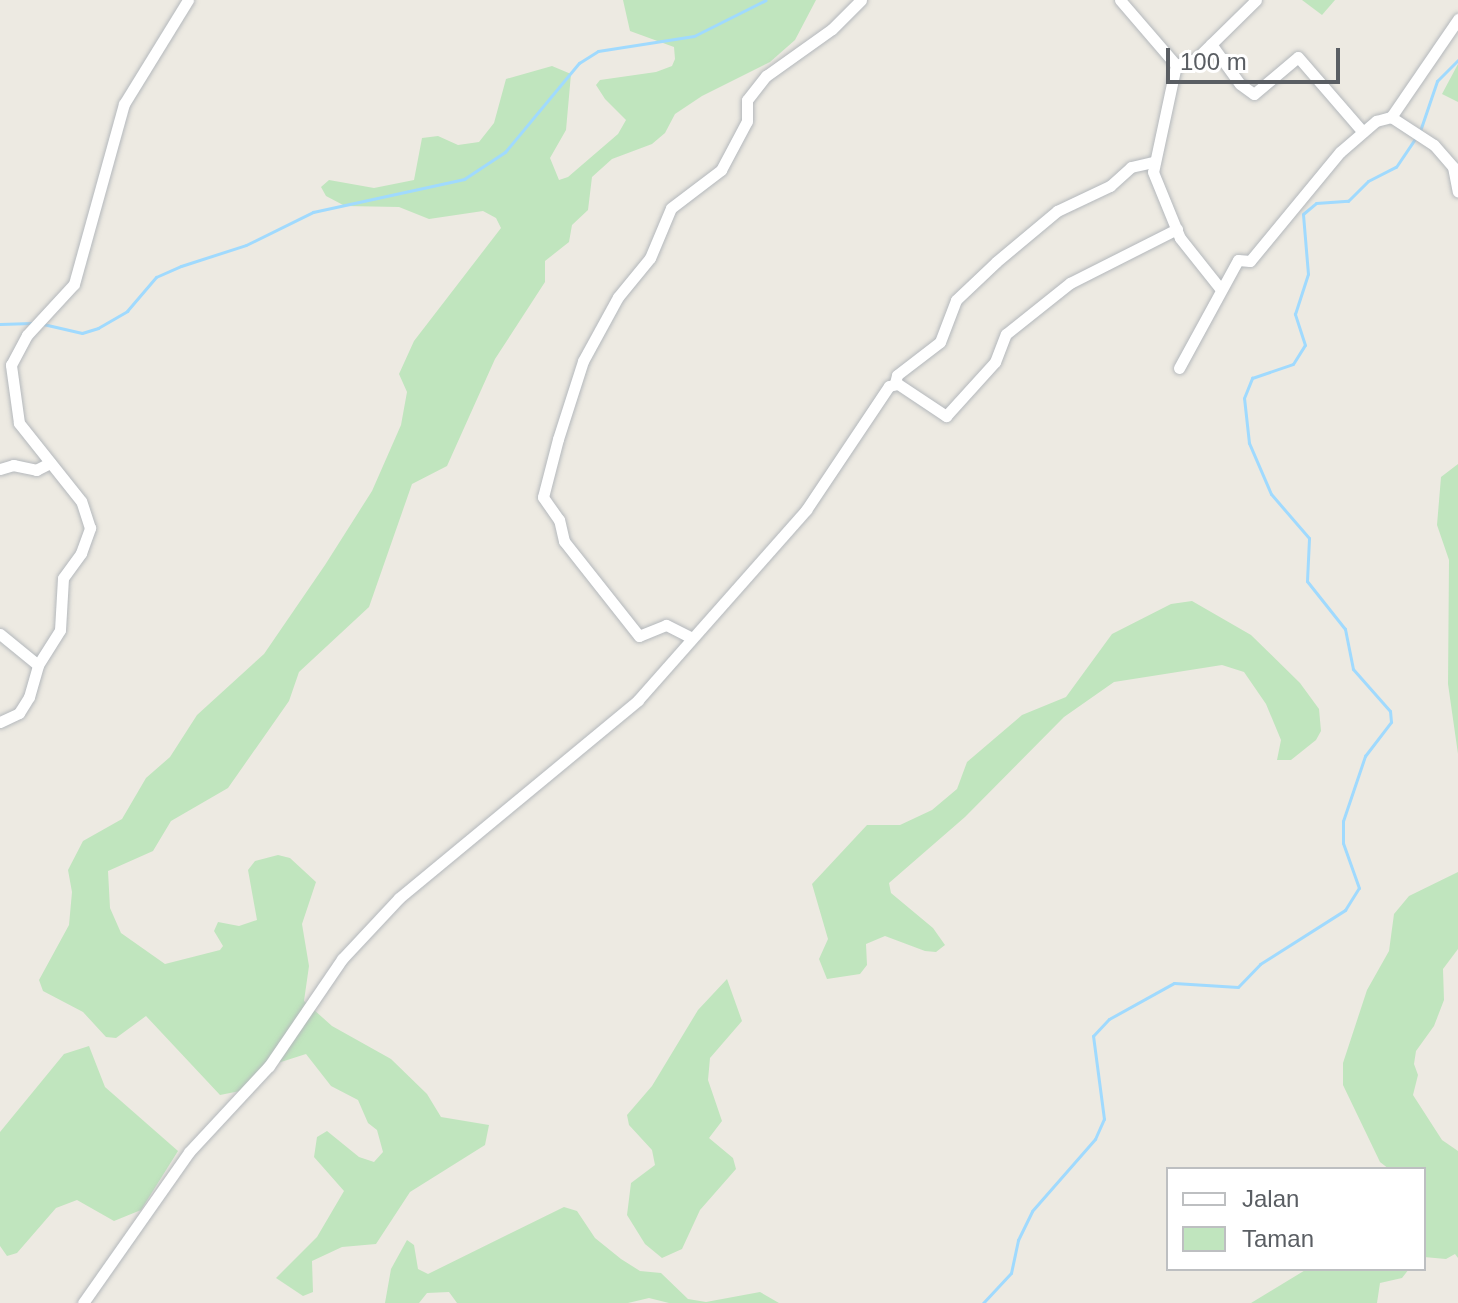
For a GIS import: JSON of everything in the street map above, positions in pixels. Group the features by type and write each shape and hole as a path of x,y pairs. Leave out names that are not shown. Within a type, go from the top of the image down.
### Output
{"street":[{"path":"0,722 26,704 38,665 60,630 63,578 81,553 90,528 81,501 19,423 12,396 11,365 27,335 74,284 128,95 188,0"},
{"path":"692,638 666,625 639,636 562,539 559,520 543,497 558,439 583,361 618,297 652,256 663,219 721,170 747,121 747,100 766,76 832,29 861,0"},
{"path":"1120,0 1176,65 1188,65 1256,0"},
{"path":"1179,368 1219,287 1238,260 1250,261 1340,152 1363,132 1391,117 1458,19"},
{"path":"1211,44 1240,84 1254,94 1298,57 1363,132"},
{"path":"1176,65 1153,162 1177,229 1219,287"},
{"path":"1391,117 1434,145 1453,167 1458,192"},
{"path":"83,1303 195,1144 269,1066 342,959 399,898 631,708 806,510 895,383 897,375 940,342 956,300 1057,211 1114,184 1131,167 1153,162"},
{"path":"895,383 946,416 995,362 1006,334 1070,283 1177,229"},
{"path":"0,469 13,465 36,470 50,463"},
{"path":"0,634 38,665"}],"green space":[{"path":"623,0 816,0 795,40 770,62 702,96 675,114 665,133 652,144 612,159 592,177 588,210 572,225 569,242 545,261 545,282 495,359 447,466 412,484 369,607 299,672 289,701 228,788 171,821 153,851 108,871 110,908 121,933 165,964 220,950 223,946 214,931 218,922 239,926 257,920 248,870 255,861 278,855 290,858 316,882 302,924 309,966 304,1001 332,1026 391,1059 427,1094 441,1117 489,1125 485,1145 410,1192 376,1244 342,1247 312,1261 313,1292 303,1296 276,1278 317,1237 344,1191 314,1157 317,1137 327,1131 359,1157 374,1162 383,1152 377,1130 368,1123 358,1100 331,1086 306,1054 262,1068 240,1091 220,1095 146,1016 116,1038 106,1037 83,1012 43,991 39,980 69,925 72,892 68,870 83,841 122,819 146,778 170,757 197,715 264,654 325,565 372,491 401,425 407,392 399,374 414,341 501,228 496,218 483,211 429,219 399,207 345,206 326,196 321,187 329,180 374,188 414,180 422,138 438,136 458,145 479,142 494,123 506,79 552,66 571,74 566,130 550,158 559,180 568,177 618,134 626,120 605,99 596,85 600,80 656,72 672,66 675,59 674,47 630,31"},
{"path":"1302,0 1335,0 1322,15"},
{"path":"1458,64 1458,102 1442,94"},
{"path":"1458,464 1458,754 1448,684 1449,560 1437,525 1441,477"},
{"path":"1192,601 1251,635 1300,683 1319,709 1321,731 1316,740 1291,760 1277,760 1281,740 1266,704 1244,672 1222,665 1114,682 1064,717 965,817 889,883 891,893 933,928 945,945 936,952 925,951 885,936 866,944 867,965 860,974 827,979 819,959 828,939 812,884 867,825 900,825 932,810 957,789 967,762 1022,715 1066,697 1112,634 1171,604"},
{"path":"1458,872 1458,949 1443,969 1444,1000 1434,1026 1416,1051 1414,1064 1418,1075 1413,1095 1442,1140 1458,1151 1458,1258 1455,1254 1446,1259 1426,1257 1426,1167 1386,1167 1380,1162 1343,1085 1343,1063 1367,990 1389,951 1394,914 1409,896"},
{"path":"727,979 742,1021 710,1058 708,1080 722,1121 709,1138 733,1158 736,1169 700,1210 682,1249 662,1258 645,1244 627,1215 631,1183 655,1165 652,1150 629,1125 627,1115 652,1086 698,1010"},
{"path":"89,1046 105,1087 178,1151 141,1210 114,1221 77,1200 56,1208 17,1253 7,1256 0,1246 0,1132 64,1054"},
{"path":"564,1207 577,1211 595,1238 621,1259 640,1271 661,1273 688,1299 706,1302 760,1292 779,1303 669,1303 649,1298 628,1303 457,1303 449,1292 427,1293 419,1303 385,1303 391,1269 407,1240 414,1245 418,1269 428,1274"},
{"path":"1304,1271 1407,1271 1402,1278 1380,1283 1377,1303 1251,1303"}],"waterway":[{"path":"43,324 82,333 98,328 127,311 156,277 246,245 313,212 464,179 505,152 579,63 598,51 694,36 766,0"},
{"path":"1420,131 1437,81 1458,60"},
{"path":"983,1303 1011,1273 1018,1240 1032,1211 1095,1139 1104,1119 1093,1036 1109,1019 1174,983 1238,987 1260,964 1345,910 1359,888 1343,843 1343,821 1365,756 1391,722 1390,711 1353,669 1345,629 1307,581 1309,538 1271,494 1249,443 1244,398 1252,378 1293,364 1305,345 1295,314 1308,274 1303,214 1316,203 1348,201 1368,181 1396,167 1416,137"},
{"path":"0,324 32,323"}]}
